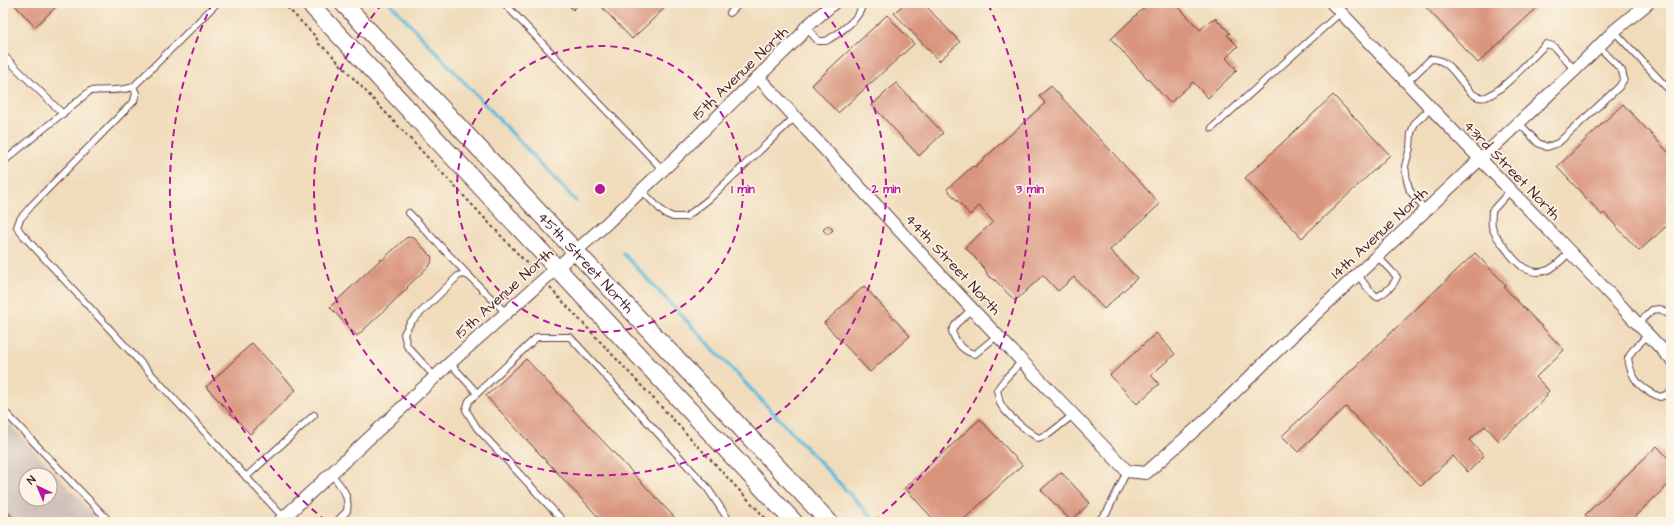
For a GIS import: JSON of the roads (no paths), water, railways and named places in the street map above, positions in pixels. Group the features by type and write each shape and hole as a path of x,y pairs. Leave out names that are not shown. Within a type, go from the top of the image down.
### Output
{"main road":[{"name":"45th Street North","path":"309,3 794,522"},
{"name":"45th Street North","path":"342,3 829,522"}],"street":[{"name":"15th Avenue North","path":"281,520 450,363 663,170 802,35 806,27 834,3"},
{"name":"43rd Street North","path":"1332,3 1430,108 1570,252 1671,359"},
{"name":"14th Avenue North","path":"1127,471 1146,473 1205,421 1377,256 1575,70 1598,46 1648,3"},
{"name":"44th Street North","path":"758,77 796,116 852,180 972,309 1127,471"}],"lane":[{"path":"3,162 90,91 101,89 122,91 133,87 217,3"},
{"path":"504,3 663,170"},
{"path":"730,13 740,3"},
{"path":"806,27 818,41 826,41 853,21 860,12 862,3"},
{"path":"1212,128 1341,12"},
{"path":"1614,31 1671,92"},
{"path":"1407,82 1431,59 1437,59 1447,64 1472,94 1479,98 1487,96 1502,86 1546,44 1553,46 1575,70"},
{"path":"1519,123 1538,144 1547,148 1558,143 1619,87 1624,79 1622,71 1598,46"},
{"path":"3,54 63,114"},
{"path":"133,87 136,94 134,101 32,205 20,219 17,227 246,477 281,520"},
{"path":"1426,211 1410,191 1405,166 1410,148 1411,133 1414,123 1430,108"},
{"path":"641,190 664,213 673,217 686,217 709,199 796,116"},
{"path":"1510,191 1492,211 1492,226 1497,238 1519,265 1528,271 1537,272 1548,270 1570,252"},
{"path":"410,213 506,313"},
{"path":"1358,275 1369,290 1377,297 1395,283 1397,277 1377,256"},
{"path":"435,377 407,346 404,334 410,323 458,276 463,274 469,276"},
{"path":"972,309 956,324 952,331 954,338 968,353 975,354 998,335"},
{"path":"1638,324 1652,310 1660,309 1671,316"},
{"path":"1648,335 1633,350 1628,358 1629,368 1639,385 1649,393 1660,397 1671,392"},
{"path":"564,522 477,428 469,418 466,410 469,401 537,337 570,337 706,486 730,522"},
{"path":"1022,361 997,390 1000,404 1010,415 1025,430 1038,438 1049,434 1073,415"},
{"path":"450,363 477,393"},
{"path":"3,410 110,522"},
{"path":"246,477 314,415"},
{"path":"1097,522 1107,512 1127,471"},
{"path":"331,474 348,498 347,511 336,522"}],"waterway":[{"path":"390,3 576,201"},
{"path":"623,253 876,522"}]}
